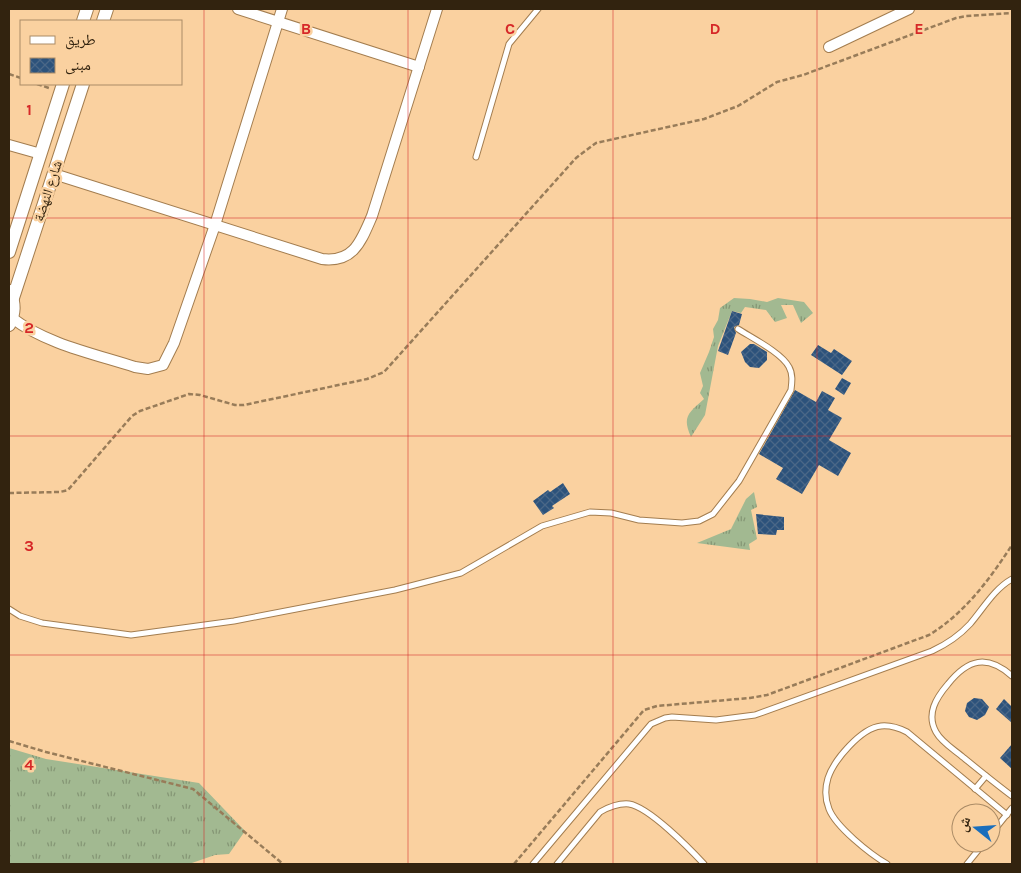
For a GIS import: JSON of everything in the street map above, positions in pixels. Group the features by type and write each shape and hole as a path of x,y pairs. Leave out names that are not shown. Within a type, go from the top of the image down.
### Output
{"street":[{"path":"238,9 419,67"},
{"path":"11,321 47,338 135,368 148,369 163,365 174,343 215,225 282,9"},
{"path":"54,174 322,259 332,260 351,254 361,241 372,216 437,9"},
{"path":"829,47 909,9"},
{"name":"شارع النهضة","path":"9,252 63,85"},
{"name":"شارع النهضة","path":"11,321 15,305 11,294 54,174 83,85"},
{"path":"9,145 41,154"}],"lane":[{"path":"476,157 509,44 538,9"},
{"path":"9,609 20,616 42,623 131,635 234,622 395,590 461,573 542,526 590,512 611,513 639,520 682,523 699,521 713,514 739,481 791,390 793,380 789,366 773,350 738,329"},
{"path":"533,864 651,724 672,717 716,720 755,715 932,651 961,633 1001,587 1012,579"},
{"path":"1012,676 1000,666 991,663 973,663 964,666 940,692 933,708 932,716 933,725 942,739 1012,796"},
{"path":"887,864 873,855 840,825 828,808 826,798 828,777 833,768 856,738 863,732 880,726 899,728 907,732 1006,815"},
{"path":"975,789 986,776"},
{"path":"556,864 600,812 609,807 624,804 640,807 648,813 704,864"},
{"path":"1001,821 1012,808"},
{"path":"967,864 976,853"}],"path":[{"path":"9,494 68,490 136,413 184,395 200,395 235,405 244,405 366,379 384,372 576,158 596,143 704,119 738,106 777,82 803,75 956,18 1012,13"},
{"path":"514,864 644,710 657,706 750,698 767,694 929,635 964,608 996,570 1012,545"},
{"path":"9,741 193,789 283,864"}],"green space":[{"path":"734,298 767,302 778,298 804,302 813,313 801,323 793,305 781,305 787,318 775,322 766,310 745,307 741,313 732,311 718,346 705,415 691,437 687,420 690,412 704,399 700,393 703,386 700,373 714,337 713,329 718,320 720,308"},
{"path":"754,492 757,507 751,510 757,539 749,544 750,550 697,543 731,529 746,499"},
{"path":"9,748 46,759 199,783 245,831 229,854 215,855 189,864 9,864"}],"building":[{"path":"732,311 742,314 739,325 734,327 736,333 728,355 718,351"},
{"path":"750,344 754,344 767,352 767,360 759,368 750,367 745,362 741,352"},
{"path":"818,345 831,353 834,349 852,361 842,375 811,355"},
{"path":"842,378 851,383 844,395 835,389"},
{"path":"795,390 816,402 822,391 835,398 828,410 842,418 829,440 851,453 838,476 819,465 802,494 776,479 783,468 759,454"},
{"path":"563,483 570,494 552,506 554,508 543,515 533,501 548,490 550,492"},
{"path":"756,514 784,517 784,530 777,530 776,535 758,534"},
{"path":"974,698 982,699 989,707 985,715 977,720 969,717 965,711 967,703"},
{"path":"1004,699 1012,707 1012,723 996,709"},
{"path":"1012,744 1012,769 1000,758"}]}
